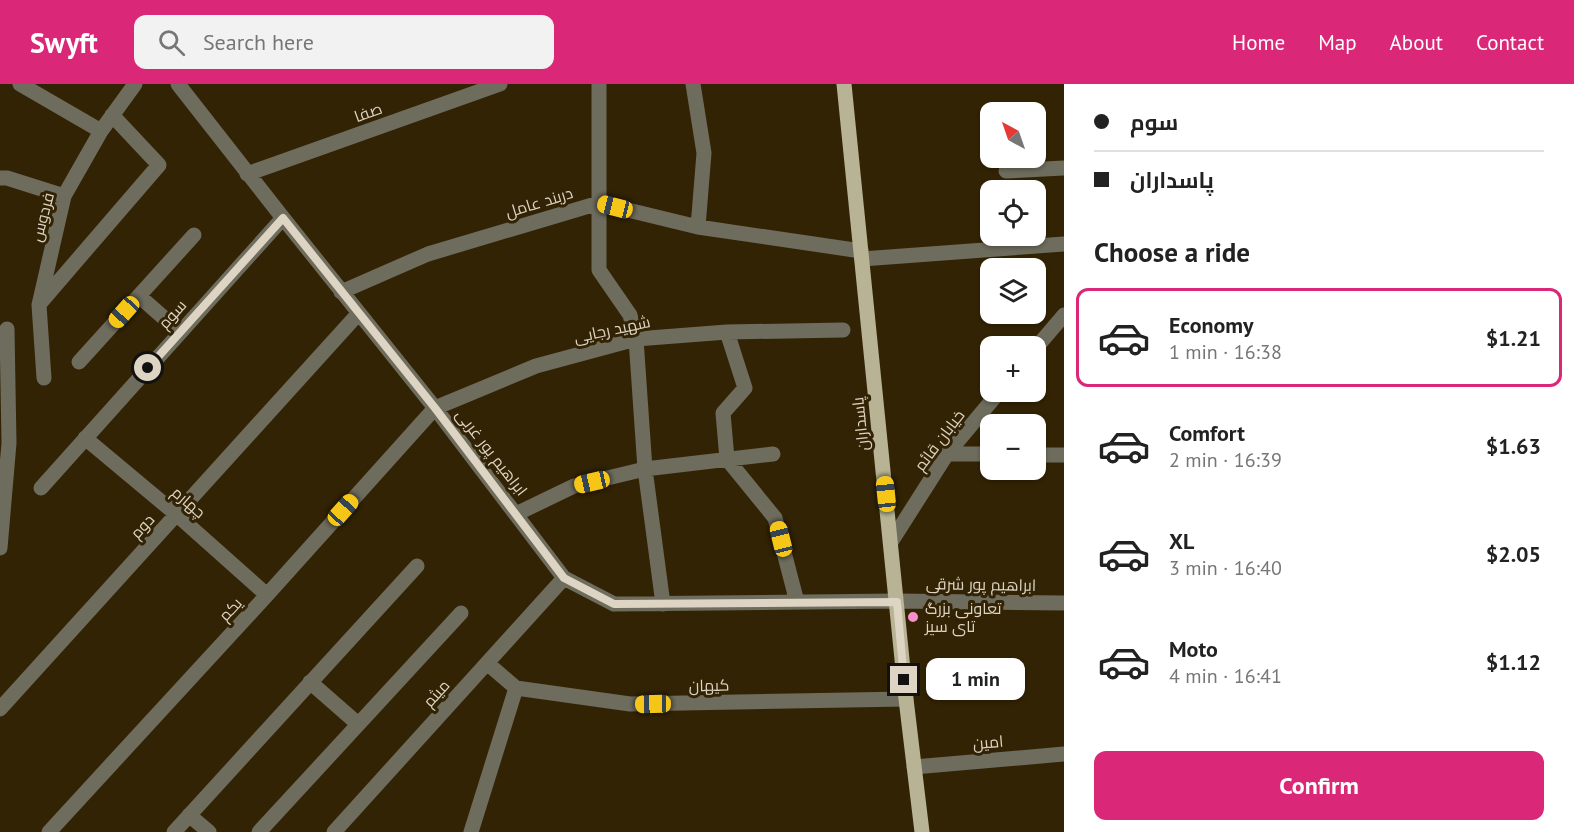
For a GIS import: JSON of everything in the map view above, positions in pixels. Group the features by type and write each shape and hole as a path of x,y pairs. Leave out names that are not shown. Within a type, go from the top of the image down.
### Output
{"main road":[{"name":"پاسداران","path":"844,84 906,699 922,832"}],"street":[{"path":"20,84 100,131"},
{"name":"فردوس","path":"45,378 39,304 64,196 100,131 135,84"},
{"name":"ابراهیم پور غربی","path":"178,84 358,314 435,408 564,578 614,604 897,602"},
{"name":"صفا","path":"247,174 500,84"},
{"path":"599,84 599,270 630,315 636,339 645,469 663,604"},
{"path":"693,84 704,153 698,227"},
{"path":"39,304 159,165 112,115"},
{"path":"1006,171 1064,168"},
{"path":"0,178 8,178 64,196"},
{"name":"دربند عامل","path":"341,292 428,254 599,203 698,227 861,255 1064,244"},
{"name":"سوم","path":"40,488 283,218"},
{"path":"79,362 194,235"},
{"path":"139,296 180,332"},
{"name":"دوم","path":"0,709 358,314"},
{"path":"1046,338 1061,322"},
{"path":"0,548 9,443 7,329"},
{"name":"شهید رجایی","path":"435,408 536,366 636,339 727,332 843,330"},
{"path":"727,332 745,388 723,413 727,459 775,518 797,602"},
{"name":"خیابان قائم","path":"891,542 947,454 991,402"},
{"name":"یکم","path":"49,832 435,408"},
{"name":"چهارم","path":"85,438 176,514 267,595"},
{"path":"516,514 574,486 645,469 773,454"},
{"path":"947,454 980,454"},
{"path":"1046,455 1064,455"},
{"path":"174,832 417,566"},
{"name":"میثم","path":"334,832 564,578"},
{"name":"ابراهیم پور شرقی","path":"897,602 1064,603"},
{"path":"259,832 461,613"},
{"path":"471,832 516,688 487,663"},
{"path":"310,682 358,724"},
{"name":"کیهان","path":"516,688 630,704 906,699"},
{"name":"امین","path":"914,766 1064,754"},
{"path":"189,815 208,832"}],"place":[{"name":"تعاونی بزرگ تای سیز","path":"913,617"}],"route":[{"path":"148,368 283,218 435,408 564,578 614,604 897,602 904,680"}]}
